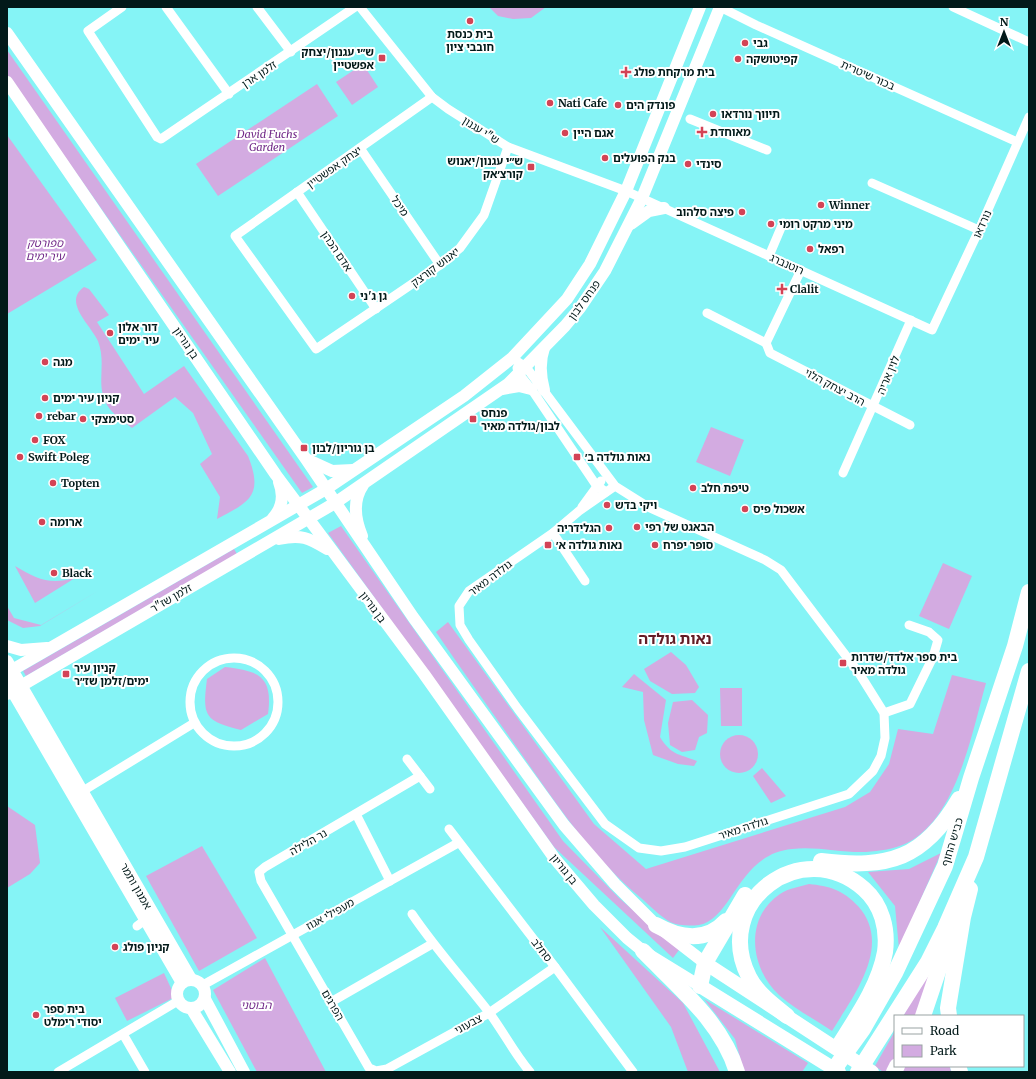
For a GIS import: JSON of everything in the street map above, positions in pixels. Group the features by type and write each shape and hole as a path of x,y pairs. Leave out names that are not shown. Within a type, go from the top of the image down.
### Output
{"highway":[{"name":"כביש החוף","path":"832,1072 863,1029 895,973 926,910 945,866 971,778 1015,646 1029,592"},
{"path":"949,1015 948,1008 963,917 1029,671"},
{"path":"700,986 705,963 734,913 750,888 769,873 781,866 813,860 856,864 871,863 909,854 922,845 941,827 948,818 971,778"},
{"path":"922,1015 976,857 997,787"},
{"path":"894,1015 928,962 945,928 976,857"},
{"path":"787,1016 755,987 744,965 740,936 745,914 757,894 784,874 813,869 837,872 855,880 872,898 883,917 886,944 875,982 863,1006 824,1072"},
{"path":"656,925 665,930 686,936 707,935 721,926 734,913"},
{"path":"643,951 705,1016 722,1038 736,1072"},
{"path":"858,1072 894,1015"}],"main road":[{"name":"פנחס לבון","path":"326,489 464,396 512,358 567,299 590,264 626,191 700,7"},
{"name":"פנחס לבון","path":"335,503 501,389 522,370 580,308 605,271 642,198 720,7"},
{"path":"7,33 306,459 413,616 564,825 615,884 656,925 705,963 872,1072"},
{"name":"בן גוריון","path":"7,82 276,475 424,674 555,859 594,905 627,938 643,951 839,1072"},
{"path":"624,234 633,222 641,215 649,211 664,208"},
{"path":"544,390 540,375 545,346"},
{"path":"501,389 514,386 531,389"},
{"path":"306,459 332,471 340,472 356,469"},
{"path":"270,521 278,512 282,501 281,487 276,475"},
{"path":"363,485 357,497 356,516 366,549"},
{"name":"זלמן שז\"ר","path":"9,668 52,647 326,489"},
{"name":"זלמן שז\"ר","path":"11,691 335,503"},
{"path":"270,541 295,536 303,537 332,552"},
{"path":"7,646 28,650 52,647"},
{"name":"אמנון ותמר","path":"9,668 11,691 29,709 186,981"},
{"path":"11,691 18,705 29,709 34,685 44,672"},
{"name":"אמנון ותמר","path":"78,794 141,923 186,981"},
{"path":"186,981 199,982 203,985 206,994 205,999 200,1005 191,1008 182,1005 178,1001 177,991 186,981"},
{"path":"205,999 244,1072"},
{"path":"191,1008 230,1072"}],"street":[{"name":"זלמן ארן","path":"122,7 88,31 157,137 161,139 291,52 355,7"},
{"path":"166,7 229,94"},
{"path":"258,7 291,52"},
{"name":"ש\"י עגנון","path":"360,7 432,97 448,109 508,147 642,198"},
{"name":"בכור שיטרית","path":"720,7 756,25 1017,142"},
{"path":"953,7 1029,42"},
{"name":"יצחק אפשטיין","path":"316,349 236,236 432,97"},
{"name":"נורדאו","path":"932,330 979,230 1029,117"},
{"path":"690,119 767,150"},
{"name":"יאנוש קורצק","path":"316,349 440,265 460,248 484,215 508,147"},
{"name":"מיכל","path":"360,148 440,265"},
{"path":"872,183 979,230"},
{"name":"אדם הכהן","path":"298,192 376,309"},
{"name":"רוטנברג","path":"642,198 932,330"},
{"path":"769,256 783,223"},
{"path":"766,344 800,270"},
{"name":"הרב יצחק הלוי","path":"707,313 766,344 770,353 910,425"},
{"name":"לוין אריה","path":"843,473 874,407 911,320"},
{"name":"גולדה מאיר","path":"512,358 522,370 544,390 557,410 615,486 650,508 765,560 780,570 859,672 884,713 885,738 881,756 873,771 849,794 685,847 661,851 639,848 605,824 518,709 469,640 460,625 459,606 469,592 615,486"},
{"name":"גולדה מאיר","path":"522,370 531,389 596,485 606,492"},
{"path":"549,416 557,410"},
{"name":"גולדה מאיר","path":"579,511 596,485 606,476"},
{"path":"552,533 585,581"},
{"path":"884,713 910,704 933,657 938,640 929,632 909,625"},
{"path":"233,658 246,659 260,666 274,681 279,703 276,718 265,735 252,744 238,747 218,744 202,733 194,723 190,708 191,692 194,683 203,670 218,661 233,658"},
{"path":"78,794 194,723"},
{"path":"406,759 430,789"},
{"name":"נר הלילה","path":"292,936 261,881 259,872 265,867 420,776"},
{"path":"356,814 390,881"},
{"name":"סחלב","path":"449,829 458,843 555,966 633,1072"},
{"name":"מעפילי אגוז","path":"203,985 458,843"},
{"path":"412,914 432,944 442,953 489,1013 525,1070"},
{"name":"הפרגים","path":"292,936 332,1002 369,1068 376,1071"},
{"path":"332,1002 432,944"},
{"name":"צבעוני","path":"376,1071 387,1069 489,1013 555,966"},
{"path":"58,1072 178,1001"},
{"path":"123,1034 145,1072"}],"green space":[{"path":"489,7 546,7 531,18 513,19 498,16"},
{"path":"7,50 313,487 302,493 7,75"},
{"path":"363,64 378,87 352,105 336,82"},
{"name":"David Fuchs Garden","path":"317,84 338,116 218,196 196,164"},
{"name":"ספורטק עיר ימים","path":"7,135 97,260 7,314"},
{"path":"84,287 89,289 109,315 97,322 144,394 184,366 248,456 253,469 254,489 245,502 238,508 217,519 220,497 200,464 212,454 193,413 175,397 132,428 118,418 109,409 102,390 102,358 98,341 84,320 77,306 76,299 78,293"},
{"path":"711,427 744,440 730,476 696,462"},
{"path":"341,526 563,841 619,898 679,950 673,958 554,847 328,533"},
{"path":"234,549 237,554 26,676 23,671"},
{"path":"943,563 972,576 949,629 919,616"},
{"path":"15,566 44,580 58,581 75,578 35,603"},
{"path":"101,589 40,626 23,628 7,620 7,606 14,618 41,625"},
{"path":"448,622 594,824 646,869 845,807 870,792 889,764 898,729 933,734 952,675 986,683 968,749 960,772 950,794 938,814 924,831 907,843 882,850 857,852 801,848 774,853 759,862 711,920 699,925 688,926 670,922 655,911 609,868 566,817 436,632"},
{"path":"671,652 686,665 699,687 695,693 672,694 650,681 644,669"},
{"path":"225,667 255,674 266,683 269,701 268,714 241,730 220,724 213,720 206,709 205,702 207,679"},
{"path":"634,674 666,700 660,737 672,751 697,761 694,766 678,764 653,755 644,720 643,692 622,687"},
{"path":"720,688 742,688 742,726 721,726"},
{"path":"692,700 708,715 707,733 699,737 695,750 682,752 670,745 668,723 673,702"},
{"path":"739,735 752,741 758,754 752,767 739,773 726,767 720,754 726,741"},
{"path":"762,768 786,796 771,803 753,776"},
{"path":"7,806 35,825 40,863 30,874 7,888"},
{"path":"202,846 257,938 199,971 146,876"},
{"path":"941,853 899,949 895,906 868,872 909,869"},
{"path":"809,884 823,886 847,896 858,906 868,921 872,937 871,953 866,970 859,986 832,1031 779,995 769,984 757,958 755,943 756,929 768,904 783,892"},
{"path":"600,927 683,1003 720,1072 688,1072 671,1027"},
{"path":"939,953 916,1015 904,1015"},
{"name":"הבוטני","path":"265,958 326,1072 257,1072 213,990"},
{"path":"164,973 175,997 127,1021 115,998"},
{"path":"704,999 808,1063 802,1072 744,1072 735,1039"},
{"path":"894,1033 894,1060 888,1072 883,1072 875,1066"},
{"path":"904,1067 950,1067 951,1072 901,1072"}],"place":[{"name":"בית כנסת חובבי ציון","path":"470,21"},
{"name":"גבי","path":"745,43"},
{"name":"ש״י עגנון/יצחק אפשטיין","path":"382,58"},
{"name":"קפיטושקה","path":"738,59"},
{"name":"בית מרקחת פולג","path":"626,72"},
{"name":"Nati Cafe","path":"550,103"},
{"name":"פונדק הים","path":"618,105"},
{"name":"תיווך נורדאו","path":"713,114"},
{"name":"מאוחדת","path":"702,132"},
{"name":"אגם היין","path":"565,133"},
{"name":"בנק הפועלים","path":"605,158"},
{"name":"סינדי","path":"688,164"},
{"name":"ש״י עגנון/יאנוש קורצ׳אק","path":"531,167"},
{"name":"Winner","path":"821,205"},
{"name":"פיצה סלהוב","path":"742,212"},
{"name":"מיני מרקט רומי","path":"771,224"},
{"name":"רפאל","path":"810,249"},
{"name":"Clalit","path":"782,289"},
{"name":"גן ג'ני","path":"352,296"},
{"name":"דור אלון עיר ימים","path":"110,333"},
{"name":"מגה","path":"45,362"},
{"name":"קניון עיר ימים","path":"45,398"},
{"name":"rebar","path":"39,416"},
{"name":"סטימצקי","path":"83,419"},
{"name":"פנחס לבון/גולדה מאיר","path":"473,419"},
{"name":"FOX","path":"35,440"},
{"name":"בן גוריון/לבון","path":"304,448"},
{"name":"Swift Poleg","path":"20,457"},
{"name":"נאות גולדה ב׳","path":"577,457"},
{"name":"Topten","path":"53,483"},
{"name":"טיפת חלב","path":"693,488"},
{"name":"ויקי בדש","path":"607,505"},
{"name":"אשכול פיס","path":"745,509"},
{"name":"ארומה","path":"42,522"},
{"name":"הבאגט של רפי","path":"637,527"},
{"name":"הגלידריה","path":"609,528"},
{"name":"נאות גולדה א׳","path":"548,545"},
{"name":"סופר יפרח","path":"655,545"},
{"name":"Black","path":"54,573"},
{"name":"בית ספר אלדד/שדרות גולדה מאיר","path":"843,663"},
{"name":"קניון עיר ימים/זלמן שז״ר","path":"66,674"},
{"name":"קניון פולג","path":"115,947"},
{"name":"בית ספר יסודי רימלט","path":"36,1015"}],"district":[{"name":"נאות גולדה","path":"675,638"}]}
